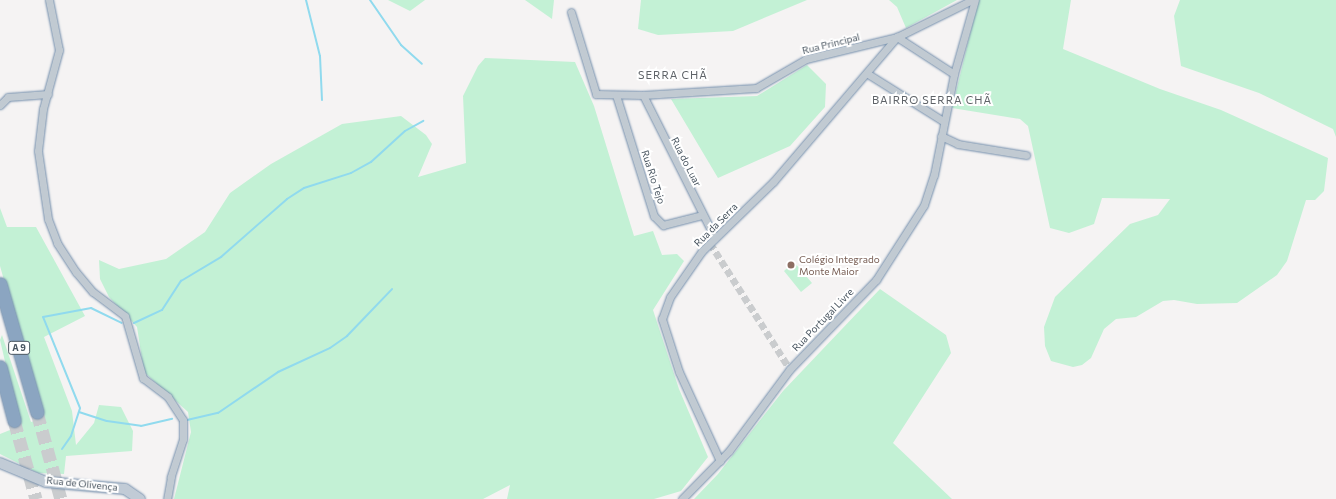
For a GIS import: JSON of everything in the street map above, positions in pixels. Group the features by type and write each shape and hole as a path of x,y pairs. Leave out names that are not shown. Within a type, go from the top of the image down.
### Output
{"highway":[{"name":"A 9","path":"0,284 37,412"},
{"name":"A 9","path":"0,367 14,420"}],"main road":[{"name":"Rua de Olivença","path":"0,462 46,482 125,489 140,499"}],"street":[{"path":"49,0 59,50 39,130 38,167 52,232 65,257 93,292 125,316 143,378 168,397 183,420 183,440 171,477 167,499"},
{"name":"Rua Principal","path":"571,12 596,94 642,95 756,88 806,59 897,37 973,0"},
{"name":"Rua Portugal Livre","path":"682,499 720,461 790,369 876,280 888,263 930,193 943,121 973,0"},
{"path":"897,37 954,74"},
{"name":"Rua da Serra","path":"720,461 679,372 662,316 680,282 713,240 773,182 868,74 897,37"},
{"path":"868,74 943,121"},
{"path":"0,105 8,97 48,94"},
{"name":"Rua Rio Tejo","path":"616,95 654,216 662,225 702,215"},
{"name":"Rua do Luar","path":"642,95 713,240"},
{"path":"941,136 958,144 1026,155"}],"green space":[{"path":"388,0 425,0 410,11"},
{"path":"525,0 554,0 552,19"},
{"path":"641,0 807,0 733,31 658,35 638,29"},
{"path":"889,0 957,0 906,28 897,7"},
{"path":"972,0 1071,0 1063,49 1160,89 1221,110 1328,158 1324,191 1315,200 1306,200 1287,261 1277,275 1237,303 1197,304 1174,300 1163,301 1136,317 1116,319 1104,329 1091,358 1082,365 1073,367 1051,361 1045,346 1044,327 1055,297 1130,224 1158,215 1170,199 1102,198 1094,224 1069,233 1050,228 1028,126 1020,119 952,108 976,10"},
{"path":"1180,0 1336,0 1336,137 1333,129 1259,93 1181,66 1174,16"},
{"path":"485,58 575,62 594,106 634,236 653,231 662,255 677,254 684,261 653,310 679,389 708,457 681,491 654,499 507,499 510,485 483,499 174,499 191,432 188,412 144,372 137,327 109,297 100,279 99,260 119,269 166,259 205,232 230,193 271,164 342,124 401,116 426,135 432,144 418,177 466,163 463,96 478,66"},
{"path":"807,65 826,84 825,107 790,146 718,178 671,99 757,96"},
{"path":"0,208 7,227 36,227 85,316 44,337 72,411 76,445 94,423 99,405 121,407 133,431 132,451 66,456 64,474 38,473 0,454 0,434 20,426 0,340 2,335 31,422 43,418 0,266"},
{"path":"794,262 812,283 801,292 784,271"},
{"path":"880,289 946,335 951,353 893,443 952,499 694,499 718,474 783,391"}],"waterway":[{"path":"306,0 320,56 322,100"},
{"path":"370,0 401,45 422,64"},
{"path":"134,323 162,310 181,281 221,257 287,199 304,188 351,173 371,162 405,131 423,121"},
{"path":"187,420 218,413 278,372 330,348 347,336 392,289"},
{"path":"62,449 71,436 80,408 43,317 91,308 122,323"},
{"path":"79,412 107,421 141,426 172,419"}],"tunnel":[{"path":"710,243 790,369"},
{"path":"37,412 61,499"},
{"path":"14,420 36,499"}],"place":[{"name":"Colégio Integrado Monte Maior","path":"791,265"}],"district":[{"name":"SERRA CHÃ","path":"673,75"},
{"name":"BAIRRO SERRA CHÃ","path":"932,100"}]}
